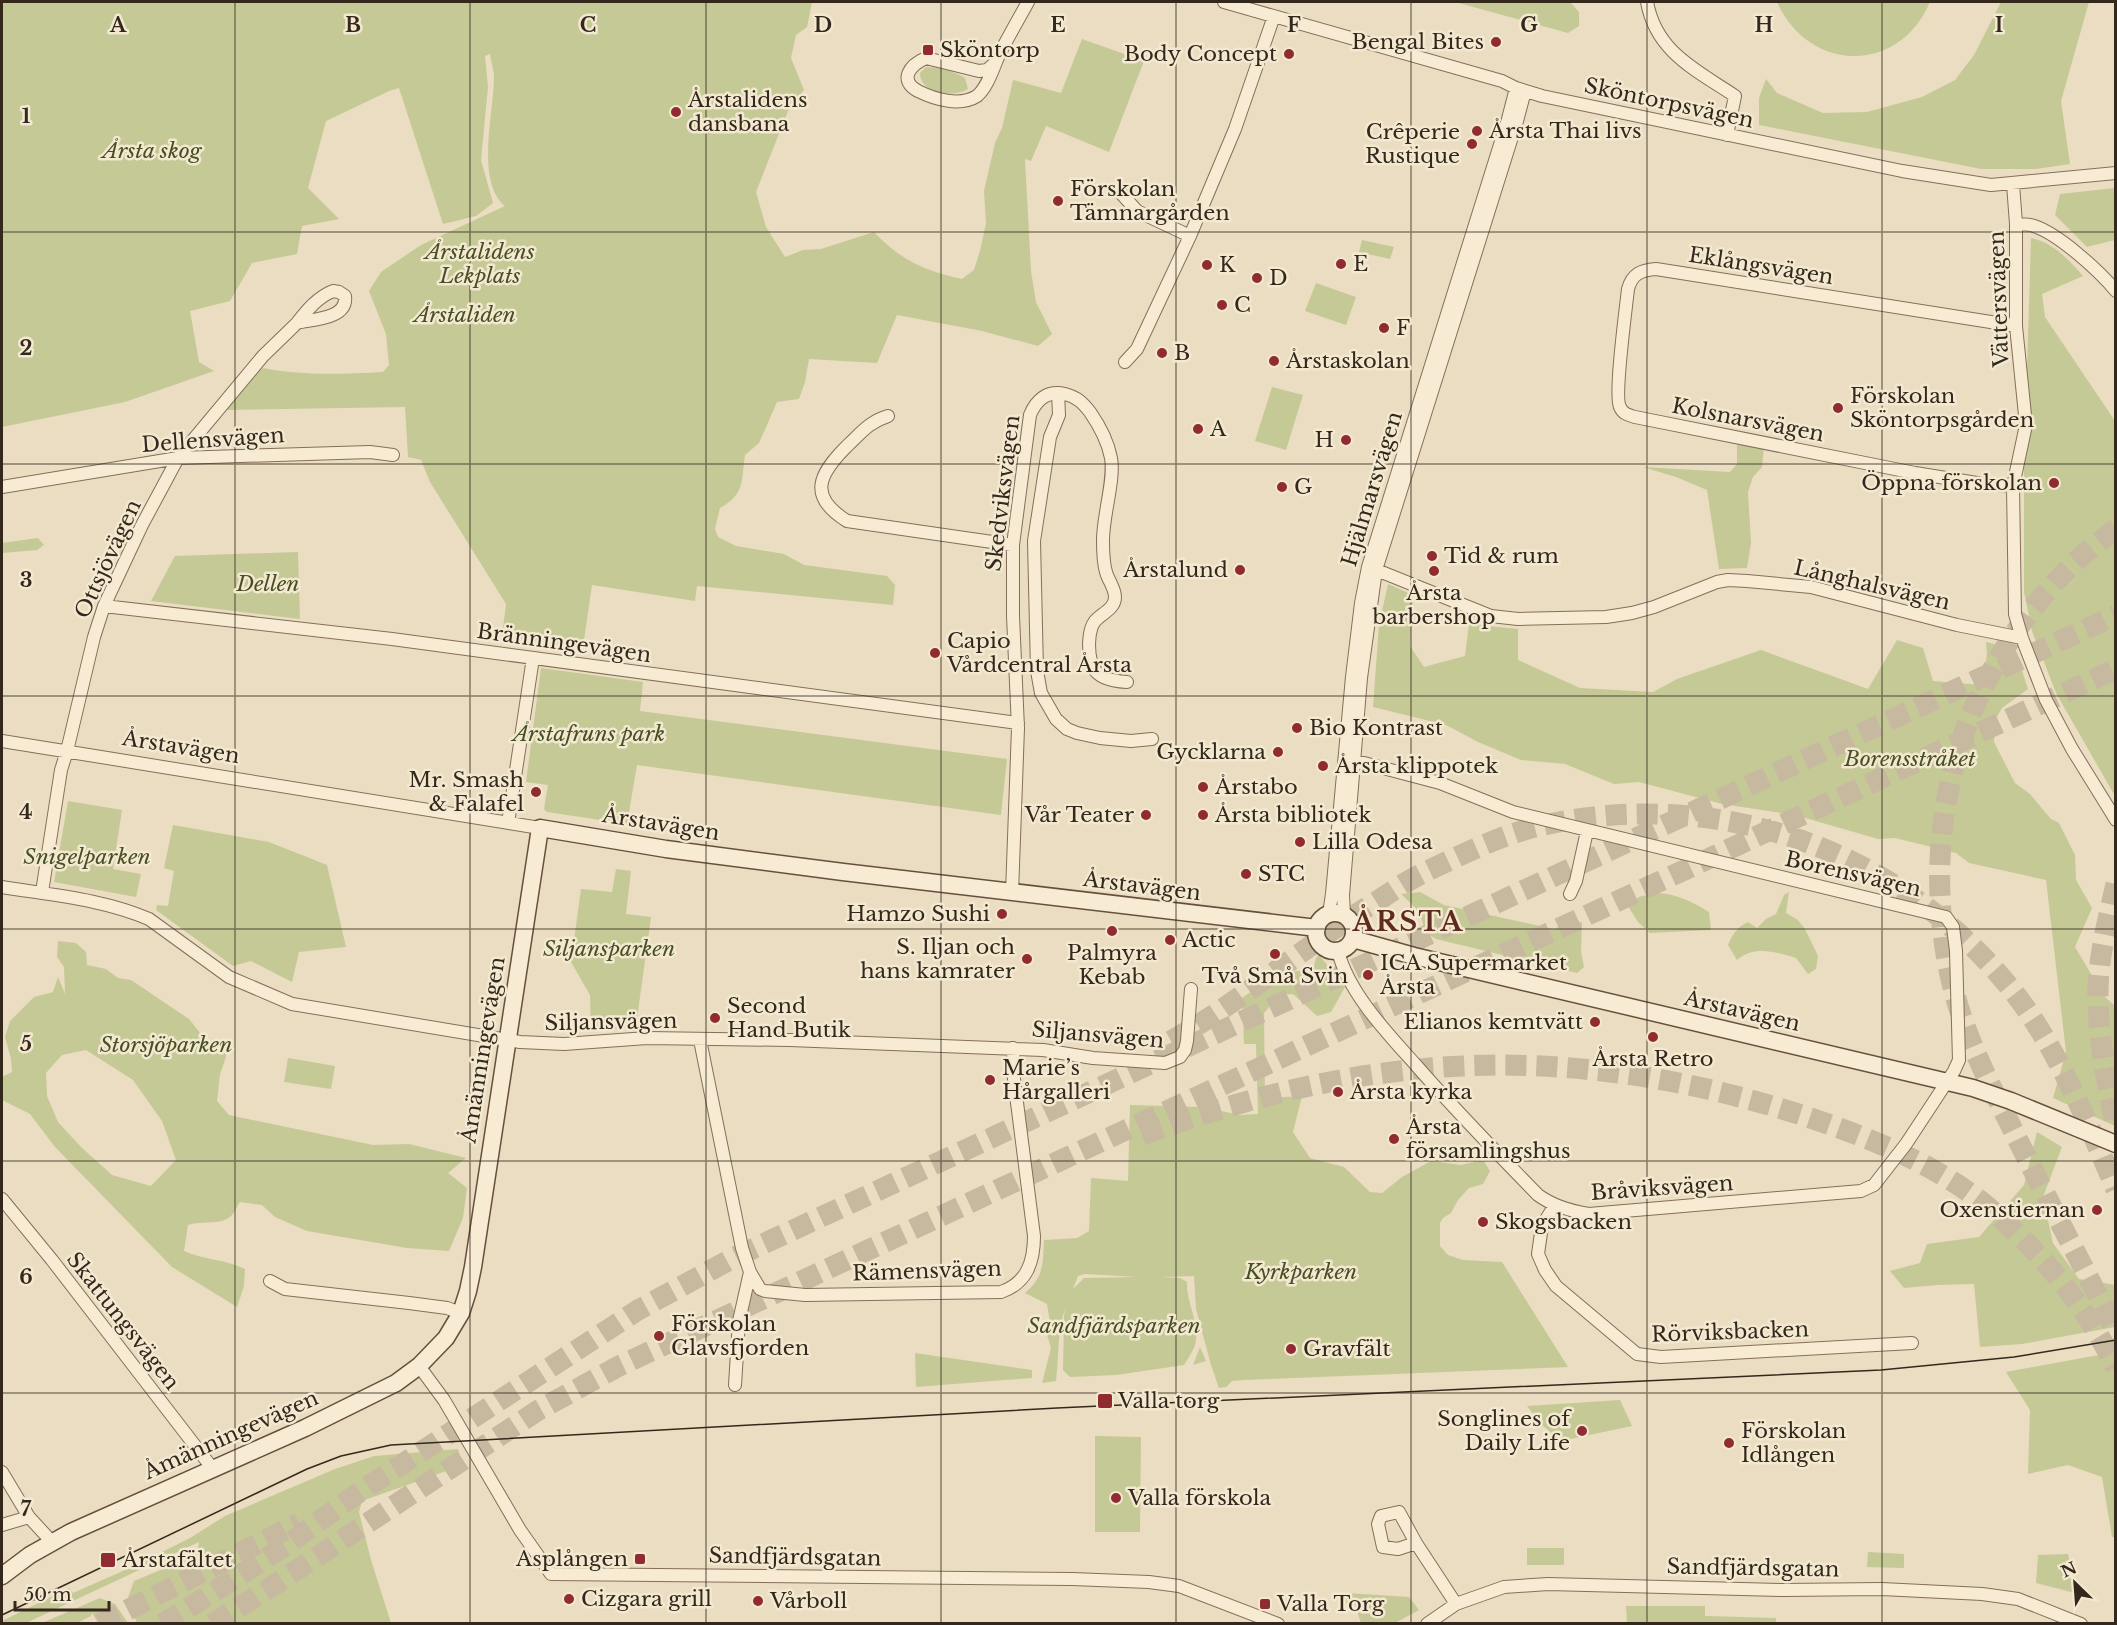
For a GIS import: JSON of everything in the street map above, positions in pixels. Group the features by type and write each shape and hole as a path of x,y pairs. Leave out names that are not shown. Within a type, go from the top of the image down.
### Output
{"street":[{"path":"995,63 987,70 979,71 926,58 914,65 908,74 908,82 911,87 926,95 947,101 960,101 977,96 987,83 995,63 1029,2"},
{"name":"Sköntorpsvägen","path":"1224,2 1502,81 1520,90 1902,171 1991,185 2115,173"},
{"path":"1647,2 1658,33 1673,53 1735,96 1727,135"},
{"path":"1125,362 1137,349 1190,236 1235,129 1274,16"},
{"name":"Hjälmarsvägen","path":"1336,915 1343,895 1350,761 1372,568 1508,118 1520,90"},
{"name":"Vättersvägen","path":"2013,184 2016,224 2016,326 2025,425 2013,486 2015,614 2046,700 2115,820"},
{"path":"1119,191 1137,211 1190,236"},
{"path":"2016,224 2034,226 2052,235 2107,280 2115,291"},
{"name":"Eklångsvägen","path":"1621,409 1618,404 1618,387 1628,289 1632,278 1643,270 1656,269 2016,326"},
{"name":"Ottsjövägen","path":"42,892 61,770 94,637 104,606 142,525 178,458 263,356 297,323"},
{"path":"1126,682 1110,680 1095,672 1090,651 1092,627 1096,619 1113,605 1115,599 1115,592 1104,561 1104,522 1112,459 1102,432 1082,402 1074,397 1058,393 1059,415 1050,437 1034,541 1037,671 1041,693 1056,718 1067,729 1100,738 1131,741 1152,739"},
{"name":"Skedviksvägen","path":"1012,892 1018,723 1013,616 1013,545 1030,415 1038,401 1046,395 1058,393"},
{"name":"Kolsnarsvägen","path":"1621,409 1625,414 1635,417 1887,467 1983,484 2013,486"},
{"path":"888,416 873,421 834,459 824,474 822,491 828,505 835,513 847,521 1013,545"},
{"name":"Dellensvägen","path":"2,487 178,458 370,452 393,454"},
{"name":"Långhalsvägen","path":"1372,568 1463,606 1491,616 1509,618 1606,616 1632,613 1728,580 1810,587 1957,625 2022,638"},
{"name":"Bränningevägen","path":"104,606 324,631 1018,723"},
{"path":"508,823 533,658"},
{"name":"Årstavägen","path":"2,741 689,852 1317,928"},
{"name":"Borensvägen","path":"1350,761 1440,783 1513,812 1946,917 1953,927 1956,951 1959,1060 1947,1081"},
{"name":"Åmänningevägen","path":"2,1576 71,1532 380,1392 419,1366 446,1338 461,1313 473,1267 540,828"},
{"path":"1570,894 1576,881 1587,831"},
{"name":"Siljansvägen","path":"2,887 74,898 142,916 229,977 292,1004 507,1040 564,1044 647,1038 790,1040 1013,1048 1165,1064 1180,1057 1185,1050 1191,989"},
{"path":"1336,915 1353,925 1353,939 1350,945 1338,951 1327,949 1322,945 1318,940 1317,928 1319,922 1336,915"},
{"name":"Årstavägen","path":"1353,939 1481,972 1947,1081 2011,1101 2115,1144"},
{"name":"Bråviksvägen","path":"1338,951 1356,989 1394,1041 1538,1195 1554,1205 1573,1212 1589,1214 1861,1191 1874,1185 1906,1144 1947,1081"},
{"name":"Rämensvägen","path":"700,1040 739,1233 750,1272 765,1292 805,1295 1001,1292 1019,1283 1033,1260 1034,1242 1014,1079 1013,1048"},
{"name":"Skattungsvägen","path":"2,1199 52,1260 213,1469"},
{"name":"Rörviksbacken","path":"1554,1205 1542,1226 1538,1254 1545,1270 1556,1286 1636,1354 1661,1357 1912,1343"},
{"name":"Rämensvägen","path":"735,1385 739,1321 750,1272"},
{"path":"270,1281 285,1289 447,1308 461,1313"},
{"name":"Sandfjärdsgatan","path":"419,1366 444,1400 520,1530 551,1574 1149,1582 1179,1586 1278,1623"},
{"path":"2,1472 29,1517 52,1542"},
{"path":"2,1525 29,1517"},
{"path":"1416,1543 1456,1604"},
{"name":"Sandfjärdsgatan","path":"1427,1623 1456,1604 1504,1587 1532,1585 1649,1585 1782,1590 1882,1589 1982,1594 2018,1599 2081,1623"}],"green space":[{"name":"Årsta skog","path":"2,2 812,2 807,27 796,35 791,58 804,90 788,111 756,192 766,227 785,257 803,250 821,249 874,232 894,250 914,263 962,279 974,270 980,251 986,223 984,191 1013,80 1061,93 1082,39 1144,61 1109,152 1046,126 1031,161 1025,159 1031,271 1036,302 1052,334 1038,346 982,331 897,315 877,363 809,359 799,399 777,402 759,443 745,455 738,492 734,498 720,508 715,529 718,537 736,546 784,554 804,565 887,576 895,585 893,605 697,586 695,601 592,585 583,647 502,637 506,604 430,482 421,460 408,457 405,407 225,410 246,383 263,368 338,374 383,372 389,365 386,334 369,291 381,272 421,245 505,206 496,195 488,163 494,77 490,54 485,56 488,87 481,160 493,203 476,216 443,224 399,88 389,91 326,121 308,188 339,219 302,226 297,254 252,263 230,301 190,311 199,362 214,371 125,402 2,427"},
{"path":"1455,2 1570,2 1579,12 1579,26 1568,33"},
{"path":"1777,2 1930,2 1916,26 1898,43 1876,53 1854,56 1831,52 1810,42 1791,25"},
{"path":"2001,2 2089,2 2061,101 2070,164 2036,169 1981,169 1759,125 1759,98 1766,79 1777,93 1823,113 1867,112 1922,97 1955,80 1974,55"},
{"path":"926,67 951,71 965,78 968,89 955,93 931,90 921,80 920,73"},
{"path":"2115,188 2115,240 2087,247 2055,215 2060,194"},
{"path":"2031,238 2053,248 2083,276 2042,294 2045,317 2115,421 2115,796 2056,693 2032,631 2024,592 2024,468"},
{"path":"1362,240 1394,247 1390,259 1359,252"},
{"path":"1316,283 1356,297 1346,325 1305,311"},
{"path":"1272,387 1303,395 1286,450 1255,441"},
{"path":"1737,445 1764,446 1762,467 1753,477 1748,492 1751,543 1747,568 1719,569 1707,490 1643,467 1730,472 1737,464"},
{"path":"38,538 44,545 37,550 2,553 2,543"},
{"name":"Dellen","path":"298,552 300,619 151,601 175,556"},
{"name":"Borensstråket","path":"1388,584 1413,595 1410,646 1424,667 1465,656 1469,624 1518,629 1518,660 1580,688 1653,692 1677,679 1761,650 1868,689 1897,640 1923,648 1933,681 1982,685 1987,654 1986,642 2015,649 2028,689 2002,708 1995,720 1994,742 2015,783 2030,794 2051,819 2059,823 2075,855 2076,880 2092,908 2075,947 2105,997 2115,1006 2115,1126 2053,1098 2066,1052 2046,880 1969,863 1956,853 1895,838 1878,839 1795,815 1722,804 1639,782 1614,784 1565,764 1521,760 1478,742 1446,725 1373,707 1379,625"},
{"name":"Årstafruns park","path":"541,668 643,682 640,711 1007,759 1001,815 637,765 627,824 547,812 544,809 548,785 526,782"},
{"name":"Snigelparken","path":"68,801 122,810 113,869 141,874 136,897 54,882"},
{"path":"173,825 269,842 327,865 346,947 299,952 292,982 251,961 233,966 156,910 157,905 168,906 174,871 164,868"},
{"name":"Siljansparken","path":"616,869 631,871 626,914 651,917 636,1026 591,1032 590,995 571,962 581,889 612,892"},
{"path":"1420,892 1444,905 1554,929 1582,922 1581,952 1584,967 1577,973 1436,939 1425,932 1417,910 1401,894"},
{"path":"1789,892 1786,913 1798,920 1805,929 1818,956 1816,969 1808,974 1796,958 1765,951 1744,955 1737,960 1728,945 1735,932 1748,922 1757,928 1766,919 1776,914 1784,895"},
{"path":"1655,893 1677,896 1709,912 1711,930 1650,933 1638,922 1628,906 1639,897"},
{"name":"Storsjöparken","path":"58,941 76,943 86,952 87,965 106,969 118,978 131,980 189,1019 205,1039 225,1049 226,1057 220,1074 217,1101 229,1115 373,1145 409,1144 466,1158 448,1173 467,1188 463,1218 449,1251 407,1248 307,1231 275,1217 262,1205 240,1202 228,1218 218,1222 188,1225 184,1251 245,1269 244,1286 237,1307 172,1267 55,1147 30,1114 2,1100 2,1077 12,1072 5,1037 10,1021 34,997 53,992 58,977 65,994 64,967 57,957","holes":["86,1050 133,1080 162,1121 176,1160 151,1186 112,1175 58,1122 47,1096 46,1073 62,1055"]},
{"name":"Kyrkparken","path":"1319,955 1345,987 1331,1012 1317,1016 1293,994 1279,995 1264,1013 1265,1098 1302,1096 1293,1132 1310,1158 1344,1167 1370,1192 1382,1193 1402,1177 1431,1161 1461,1165 1483,1160 1490,1171 1483,1184 1469,1188 1458,1200 1451,1213 1443,1218 1440,1223 1440,1246 1448,1255 1463,1260 1502,1262 1568,1367 1245,1380 1232,1381 1226,1387 1219,1388 1196,1309 1194,1276 1162,1277 1180,1278 1187,1282 1196,1340 1184,1365 1116,1375 1070,1377 1063,1370 1066,1307 1063,1315 1060,1333 1056,1381 1042,1383 1051,1348 1047,1335 1050,1322 1047,1304 1025,1293 1039,1275 1043,1263 1044,1240 1077,1238 1089,1231 1091,1178 1128,1181 1130,1105 1202,1107 1240,1115 1258,1114 1256,1044 1244,1044 1242,998 1262,984 1284,979 1286,972 1313,970","holes":["1085,1274 1137,1277 1084,1278 1073,1289 1078,1276"]},
{"path":"288,1058 335,1066 331,1089 284,1082"},
{"path":"2037,1132 2062,1147 2043,1197 2053,1243 2079,1279 2115,1285 2115,1327 2022,1344 1980,1347 1974,1284 1904,1288 1890,1271 1920,1263 1927,1244 1979,1237 2024,1185"},
{"path":"1200,1347 1206,1361 1193,1365"},
{"path":"2115,1352 2116,1537 2112,1537 2102,1477 2068,1465 2028,1474 2030,1410 2006,1372"},
{"path":"915,1353 1032,1370 1032,1378 916,1387"},
{"path":"1620,1400 1632,1426 1561,1441 1542,1425 1527,1406"},
{"path":"1095,1436 1141,1437 1140,1532 1095,1532"},
{"name":"Årstafältet","path":"458,1449 461,1460 452,1469 362,1501 359,1512 391,1623 137,1623 127,1600 134,1581 182,1561 196,1559 199,1542 26,1623 2,1623 69,1588 73,1593 134,1566 190,1538 225,1516 335,1469 374,1456"},
{"path":"1527,1548 1564,1548 1564,1565 1527,1565"},
{"path":"1868,1552 1904,1554 1904,1568 1867,1567"},
{"path":"2068,1554 2075,1593 2036,1583 2038,1555"},
{"path":"1347,1593 1409,1597 1419,1610 1395,1623 1361,1623 1355,1605 1346,1603"},
{"path":"100,1598 115,1604 128,1623 98,1623 92,1613 91,1616 77,1623 42,1623"},
{"path":"1626,1606 1705,1606 1705,1616 1776,1618 1776,1623 1627,1623"}],"tunnel":[{"path":"2116,529 2070,567 2032,610 2000,656 1975,705 1956,757 1945,811 1940,867 1942,923 1951,979 1961,1016 2000,1105 2116,1332"},
{"path":"162,1624 285,1546 358,1493 638,1310 735,1257 2116,615"},
{"path":"212,1624 537,1411 619,1366 2116,669"},
{"path":"1171,1041 1225,1007 1355,915 1402,885 1437,866 1497,839 1544,825 1611,815 1678,815 1743,824 1807,842 1867,869 1923,904 1974,948 2019,999 2048,1044 2073,1091 2116,1189"},
{"path":"2116,884 2102,950 2098,989 2101,1041 2116,1127"},
{"path":"1142,1135 1221,1109 1300,1088 1380,1074 1462,1066 1509,1065 1601,1071 1648,1077 1739,1097 1784,1109 1872,1141 1916,1161 1958,1185 1996,1214 2048,1266 2079,1305 2116,1368"},
{"path":"100,1624 299,1523"}],"tram line":[{"path":"2,1615 307,1469 341,1456 391,1445 1057,1408 1881,1370 2014,1357 2116,1340"}],"place":[{"name":"Bengal Bites","path":"1496,42"},
{"name":"Sköntorp","path":"928,50"},
{"name":"Body Concept","path":"1289,54"},
{"name":"Årstalidens dansbana","path":"676,112"},
{"name":"Årsta Thai livs","path":"1477,131"},
{"name":"Crêperie Rustique","path":"1472,144"},
{"name":"Förskolan Tämnargården","path":"1058,201"},
{"name":"E","path":"1341,264"},
{"name":"K","path":"1207,265"},
{"name":"D","path":"1257,278"},
{"name":"C","path":"1222,305"},
{"name":"F","path":"1384,328"},
{"name":"B","path":"1162,353"},
{"name":"Årstaskolan","path":"1274,361"},
{"name":"Förskolan Sköntorpsgården","path":"1838,408"},
{"name":"A","path":"1198,429"},
{"name":"H","path":"1346,440"},
{"name":"Öppna förskolan","path":"2054,483"},
{"name":"G","path":"1282,487"},
{"name":"Tid & rum","path":"1432,556"},
{"name":"Årstalund","path":"1240,570"},
{"name":"Årsta barbershop","path":"1434,571"},
{"name":"Capio Vårdcentral Årsta","path":"935,653"},
{"name":"Bio Kontrast","path":"1297,728"},
{"name":"Gycklarna","path":"1278,752"},
{"name":"Årsta klippotek","path":"1323,766"},
{"name":"Årstabo","path":"1203,787"},
{"name":"Mr. Smash & Falafel","path":"536,792"},
{"name":"Vår Teater","path":"1146,815"},
{"name":"Årsta bibliotek","path":"1203,815"},
{"name":"Lilla Odesa","path":"1300,842"},
{"name":"STC","path":"1246,874"},
{"name":"Hamzo Sushi","path":"1002,914"},
{"name":"Palmyra Kebab","path":"1112,931"},
{"name":"Actic","path":"1170,940"},
{"name":"Två Små Svin","path":"1275,954"},
{"name":"S. Iljan och hans kamrater","path":"1027,959"},
{"name":"ICA Supermarket Årsta","path":"1368,975"},
{"name":"Second Hand Butik","path":"715,1018"},
{"name":"Elianos kemtvätt","path":"1595,1022"},
{"name":"Årsta Retro","path":"1653,1037"},
{"name":"Marie’s Hårgalleri","path":"990,1080"},
{"name":"Årsta kyrka","path":"1338,1092"},
{"name":"Årsta församlingshus","path":"1394,1139"},
{"name":"Oxenstiernan","path":"2097,1210"},
{"name":"Skogsbacken","path":"1483,1222"},
{"name":"Förskolan Glavsfjorden","path":"659,1336"},
{"name":"Gravfält","path":"1291,1349"},
{"name":"Valla torg","path":"1105,1401"},
{"name":"Songlines of Daily Life","path":"1582,1431"},
{"name":"Förskolan Idlången","path":"1729,1443"},
{"name":"Valla förskola","path":"1116,1498"},
{"name":"Asplången","path":"640,1559"},
{"name":"Årstafältet","path":"108,1560"},
{"name":"Cizgara grill","path":"569,1599"},
{"name":"Vårboll","path":"758,1601"},
{"name":"Valla Torg","path":"1265,1604"}],"district":[{"name":"ÅRSTA","path":"1408,922"}],"park label":[{"name":"Årstalidens Lekplats","path":"480,264"},
{"name":"Årstaliden","path":"465,315"},
{"name":"Sandfjärdsparken","path":"1114,1326"}]}
